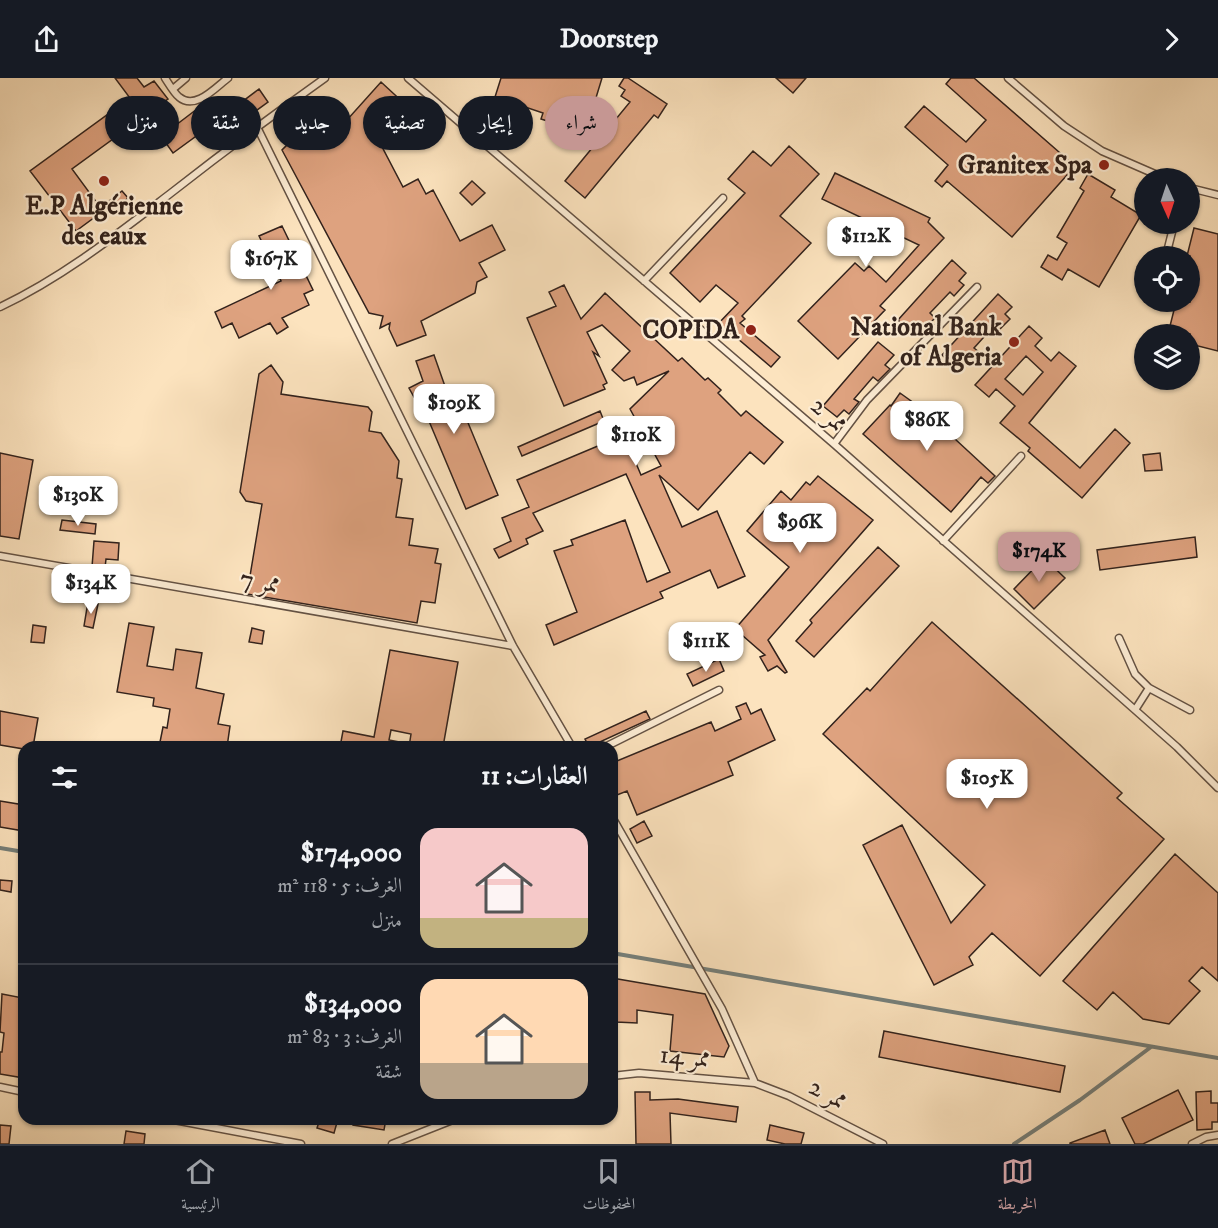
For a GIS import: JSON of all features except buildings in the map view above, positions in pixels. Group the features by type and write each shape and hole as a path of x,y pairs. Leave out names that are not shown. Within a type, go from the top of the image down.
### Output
{"lane":[{"path":"165,78 179,98 189,102 197,101 228,78"},
{"path":"173,89 186,78"},
{"path":"261,124 325,78"},
{"name":"ممر 2","path":"408,78 834,444 1177,747 1218,788"},
{"path":"1008,78 1064,126 1102,151 1141,168"},
{"path":"261,135 513,646 568,741"},
{"path":"0,307 35,290 84,259 227,150"},
{"path":"1200,190 1218,195"},
{"path":"644,281 723,198"},
{"path":"834,444 867,400 977,287"},
{"path":"943,541 1021,456"},
{"name":"ممر 7","path":"0,556 513,646"},
{"path":"1119,638 1135,674 1149,688 1190,710"},
{"path":"1135,710 1149,688"},
{"path":"617,741 719,690"},
{"path":"618,827 722,1009 755,1083"},
{"name":"ممر 14","path":"618,1075 639,1072 755,1083"},
{"name":"ممر 2","path":"755,1083 789,1096 883,1144"},
{"path":"0,1087 18,1091"},
{"path":"201,1125 301,1144"},
{"path":"392,1144 440,1125"},
{"path":"1192,1144 1206,1137 1218,1135"}],"waterway":[{"path":"0,848 18,851"},
{"path":"618,954 1218,1058"},
{"path":"1014,1144 1080,1100 1151,1047"}],"place":[{"name":"Granitex Spa","path":"1104,165"},
{"name":"E.P Algérienne des eaux","path":"104,181"},
{"name":"COPIDA","path":"751,330"},
{"name":"National Bank of Algeria","path":"1014,342"}]}
